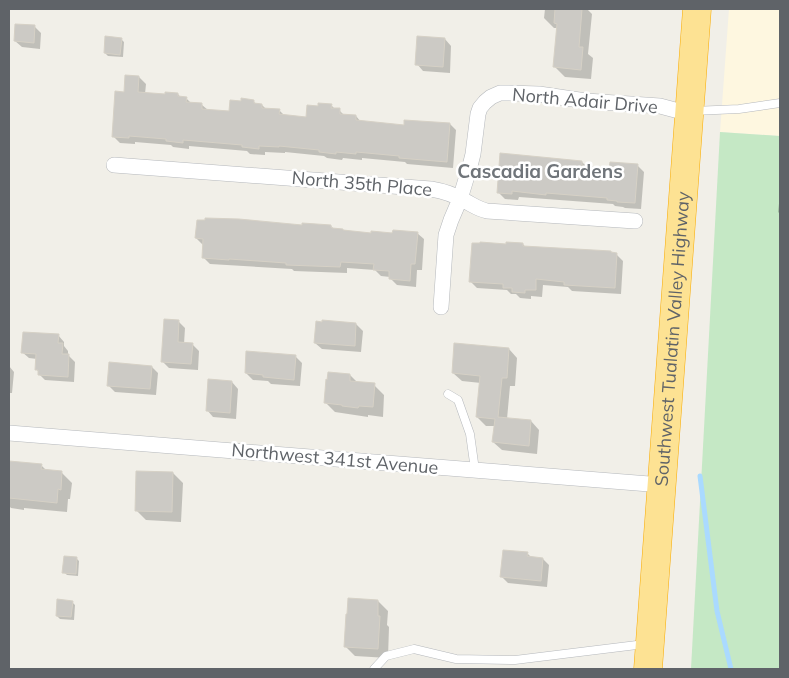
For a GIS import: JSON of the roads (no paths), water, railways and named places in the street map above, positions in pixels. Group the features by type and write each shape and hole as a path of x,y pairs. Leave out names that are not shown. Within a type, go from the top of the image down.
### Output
{"highway":[{"name":"Southwest Tualatin Valley Highway","path":"649,656 697,9"}],"street":[{"name":"North Adair Drive","path":"441,307 446,235 450,220 460,199 473,154 478,114 480,108 491,97 509,93 539,94 586,101 660,106 689,112"},
{"name":"North 35th Place","path":"114,165 431,188 445,191 478,209 487,211 635,221"},
{"name":"Northwest 341st Avenue","path":"9,433 662,485"}],"lane":[{"path":"689,112 739,109 780,103"},
{"path":"448,394 458,400 470,434 475,470"},
{"path":"374,669 386,656 414,649 456,659 515,660 649,656"}],"waterway":[{"path":"700,476 717,611 731,669"}],"district":[{"name":"Cascadia Gardens","path":"540,171"}]}
